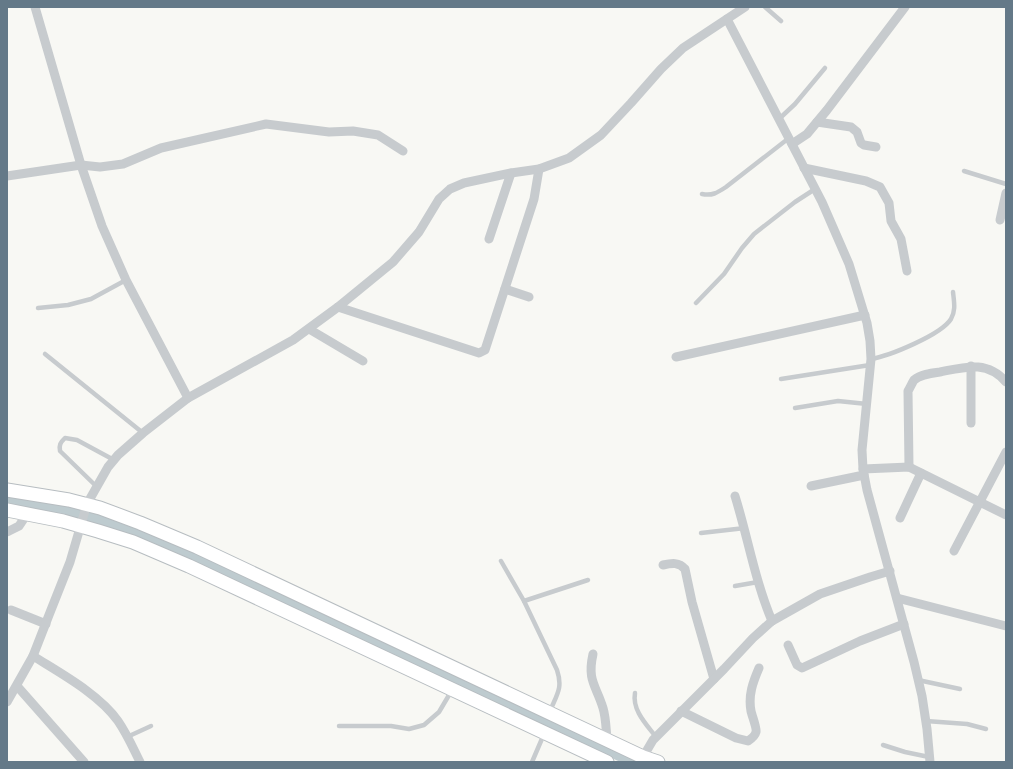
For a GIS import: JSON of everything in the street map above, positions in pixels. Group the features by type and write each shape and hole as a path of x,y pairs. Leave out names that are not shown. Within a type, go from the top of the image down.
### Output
{"street":[{"path":"35,7 81,165 102,226 126,280 188,398"},
{"path":"7,702 33,656 70,562 87,506 96,486 114,460 143,433 188,398 293,340 338,307 393,262 419,232 439,199 450,189 464,183 511,173 539,169 569,158 601,135 669,60 683,48 745,7"},
{"path":"791,141 807,134 905,7"},
{"path":"727,19 815,189 849,264 865,314 870,341 870,362 862,450 863,472 866,490 890,571 918,680 926,721 930,760"},
{"path":"817,122 851,127 857,132 861,143 876,147"},
{"path":"7,176 81,165 100,167 122,164 161,148 266,124 329,132 353,131 378,135 403,152"},
{"path":"804,168 866,181 880,187 889,203 892,221 901,239 906,271"},
{"path":"338,307 480,354 485,350 534,199 539,169"},
{"path":"489,239 511,173"},
{"path":"1000,220 1006,192"},
{"path":"505,289 529,297"},
{"path":"676,357 865,314"},
{"path":"309,329 363,361"},
{"path":"910,467 908,391 914,381 924,375 971,366 987,369 1001,376 1006,382"},
{"path":"971,366 972,423"},
{"path":"954,551 1006,452"},
{"path":"811,486 863,472 910,467 1006,515"},
{"path":"900,518 921,473"},
{"path":"7,490 87,506 140,523 197,547 643,757 658,762"},
{"path":"736,496 763,601 772,621"},
{"path":"7,510 81,525 133,542 189,566 545,733 594,759 607,762"},
{"path":"7,532 19,526 27,514"},
{"path":"663,565 673,563 682,566 685,569 695,615 714,679"},
{"path":"643,757 656,737 753,638 772,621 820,594 890,571"},
{"path":"897,598 1006,626"},
{"path":"11,610 46,624"},
{"path":"788,645 797,665 802,668 860,641 904,624"},
{"path":"593,654 590,668 592,680 603,709 607,739"},
{"path":"33,656 68,678 108,709 118,721 140,762"},
{"path":"681,711 736,738 748,741 752,739 756,733 756,729 750,710 750,698 753,682 759,668"},
{"path":"17,686 84,762"}],"lane":[{"path":"764,7 781,21"},
{"path":"779,119 795,104 825,68"},
{"path":"702,194 711,195 721,191 791,141"},
{"path":"964,171 1006,184"},
{"path":"696,303 724,274 754,234 795,202 815,189"},
{"path":"38,308 68,305 91,299 126,280"},
{"path":"781,378 870,362 938,331 951,319 955,308 953,292"},
{"path":"45,354 143,433"},
{"path":"795,408 838,401 867,404"},
{"path":"96,486 60,451 59,446 61,442 65,438 77,440 114,460"},
{"path":"701,533 745,528"},
{"path":"501,561 524,600 557,670 560,680 560,689 549,712"},
{"path":"524,600 588,580"},
{"path":"735,586 758,582"},
{"path":"918,680 960,689"},
{"path":"339,726 391,726 409,728 424,725 438,712 452,690"},
{"path":"635,693 633,702 642,718 656,737"},
{"path":"926,721 967,724 986,729"},
{"path":"127,737 151,726"},
{"path":"532,762 545,733"},
{"path":"883,745 930,760"}],"waterway":[{"path":"7,500 55,508 102,521 133,531 193,556 632,762"}]}
